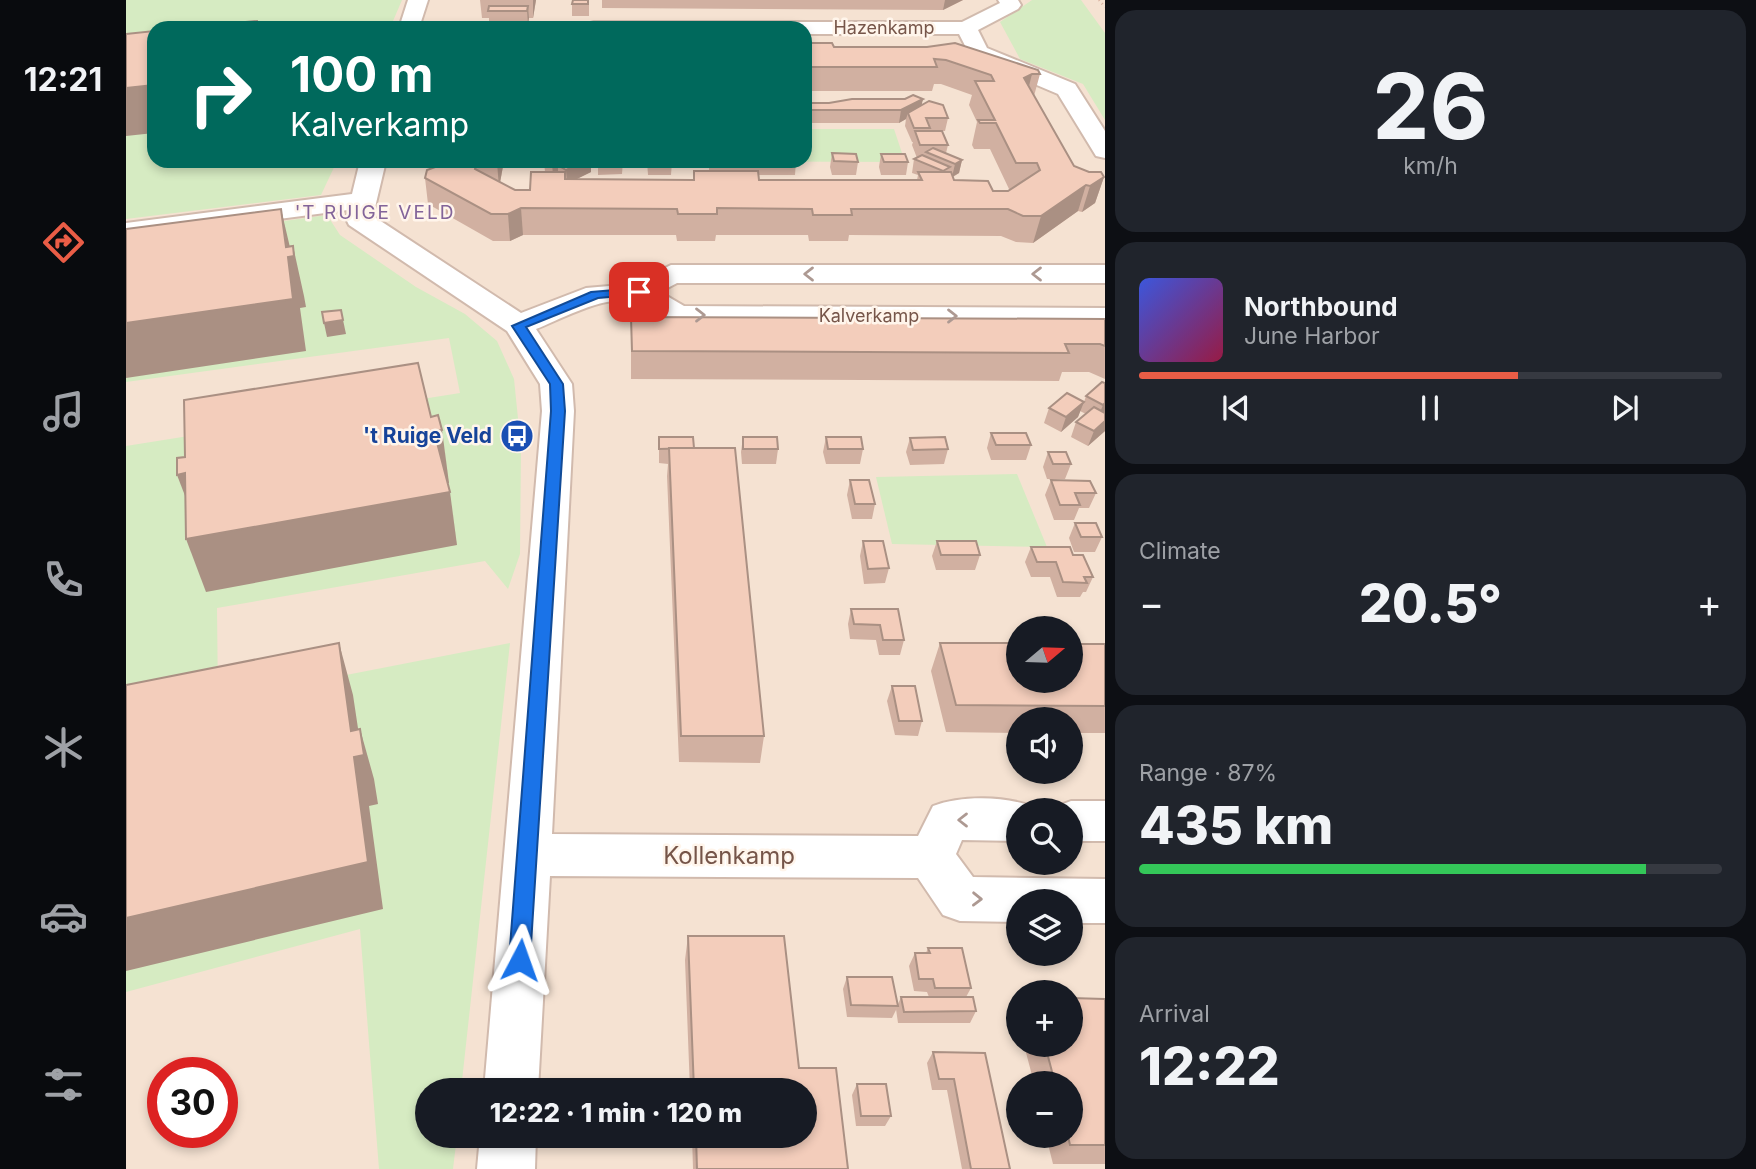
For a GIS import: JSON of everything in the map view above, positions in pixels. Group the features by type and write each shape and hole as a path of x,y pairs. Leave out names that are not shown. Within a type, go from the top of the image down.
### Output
{"street":[{"path":"411,21 418,0"},
{"path":"1008,0 1011,5 966,29 979,52 1067,89 1105,151"},
{"name":"Hazenkamp","path":"812,29 966,29"},
{"name":"Hazenkamp","path":"952,52 979,52"},
{"path":"371,168 359,219 518,326 556,384 558,411 512,1078"},
{"path":"126,231 363,200"},
{"name":"Kalverkamp","path":"518,326 596,294 639,292 671,274 1105,274"},
{"name":"Kalverkamp","path":"639,292 678,315 1105,317"},
{"path":"1006,821 949,820 931,858 960,899 1105,901"},
{"path":"1083,821 1105,821"},
{"name":"Kollenkamp","path":"527,855 931,858"},
{"path":"506,1169 507,1148"}],"path":[{"path":"1099,0 1105,7"}],"shaded area":[{"path":"126,0 1105,0 1105,1169 126,1169"}],"green space":[{"path":"126,0 402,0 393,21 147,21 147,168 334,168 321,195 126,219"},
{"path":"1032,0 1081,0 1105,33 1105,120 1083,84 1020,59 1000,22"},
{"path":"812,129 894,129 905,162 812,162"},
{"path":"327,215 340,235 416,287 465,314 497,341 514,379 521,448 520,554 508,589 485,561 217,608 218,700 510,643 462,1078 415,1078 415,1148 456,1148 453,1169 379,1169 360,929 126,992 126,446 460,393 449,338 126,382 126,243"},
{"path":"1017,474 1047,547 892,544 876,477"}],"building":[{"path":"573,0 588,0 588,4 572,4"},
{"path":"489,6 528,6 527,11 488,11"},
{"path":"147,32 147,86 126,88 126,34"},
{"path":"812,43 832,43 834,47 927,47 955,43 1038,70 1040,74 1024,78 1074,166 1089,172 1101,172 1104,177 1090,186 1086,185 1041,216 1023,216 1008,209 851,209 852,215 813,215 812,209 717,208 717,214 678,214 677,209 521,208 508,214 491,214 425,178 427,170 433,168 475,168 515,190 530,190 531,172 565,172 565,179 694,180 694,171 758,171 759,180 922,180 918,172 951,172 954,180 988,181 993,191 1008,191 1040,170 1037,163 1016,163 996,123 980,123 978,120 995,120 975,81 994,81 991,75 946,60 934,59 937,67 812,67"},
{"path":"913,95 923,99 901,110 812,110 812,103 852,99 905,99"},
{"path":"929,101 943,105 948,118 926,118 930,128 914,128 908,113"},
{"path":"915,131 942,131 948,145 920,145"},
{"path":"933,148 962,160 955,164 926,152"},
{"path":"832,153 856,154 858,162 834,161"},
{"path":"881,154 905,154 908,162 884,162"},
{"path":"922,155 950,167 943,171 914,159"},
{"path":"281,209 286,247 293,246 294,256 288,257 293,299 126,323 126,229"},
{"path":"341,310 343,320 324,323 322,312"},
{"path":"631,317 1105,319 1105,346 1065,344 1069,353 632,351"},
{"path":"418,363 431,417 438,415 442,430 434,431 450,492 186,539 185,473 177,475 177,458 185,457 184,400"},
{"path":"1102,382 1105,383 1103,405 1086,396"},
{"path":"1067,393 1084,402 1066,417 1049,408"},
{"path":"1094,407 1105,413 1105,421 1094,431 1076,422"},
{"path":"991,433 1026,433 1031,445 996,445"},
{"path":"659,437 693,437 694,448 659,449"},
{"path":"743,437 777,437 778,449 743,449"},
{"path":"826,437 861,437 863,449 828,449"},
{"path":"945,437 948,449 913,450 910,438"},
{"path":"669,448 735,448 764,736 681,736"},
{"path":"1048,452 1066,452 1071,464 1053,464"},
{"path":"850,480 869,480 875,504 855,504"},
{"path":"1051,480 1090,481 1096,493 1075,493 1080,505 1060,505"},
{"path":"1075,523 1096,523 1102,537 1081,537"},
{"path":"863,541 883,541 889,568 868,569"},
{"path":"937,541 976,541 980,555 941,555"},
{"path":"1031,547 1070,547 1073,555 1083,555 1093,577 1084,577 1087,583 1063,582 1056,562 1037,562"},
{"path":"851,609 898,609 904,640 883,640 880,625 854,624"},
{"path":"339,643 351,731 360,729 364,755 354,757 368,862 126,918 126,685"},
{"path":"940,643 1006,643 1006,693 1083,693 1083,644 1105,644 1105,706 956,705"},
{"path":"892,686 915,686 922,721 899,721"},
{"path":"688,936 784,936 799,1068 836,1068 848,1169 697,1169 696,1148 817,1148 817,1078 694,1078"},
{"path":"928,948 962,948 971,988 935,988 933,979 919,979 915,953 930,953"},
{"path":"847,977 892,977 898,1006 851,1005"},
{"path":"901,997 973,997 976,1011 904,1012"},
{"path":"1083,998 1105,999 1105,1145 1083,1145 1083,1071 1052,1071 1048,1057 1083,1057"},
{"path":"933,1052 985,1053 1010,1169 971,1169 954,1079 939,1079"},
{"path":"857,1084 886,1084 891,1116 861,1116"}],"place":[{"name":"'t Ruige Veld","path":"517,436"}],"district":[{"name":"'T RUIGE VELD","path":"375,212"}],"route":[{"path":"520,960 558,411 556,384 518,326 596,294 639,292"}]}
